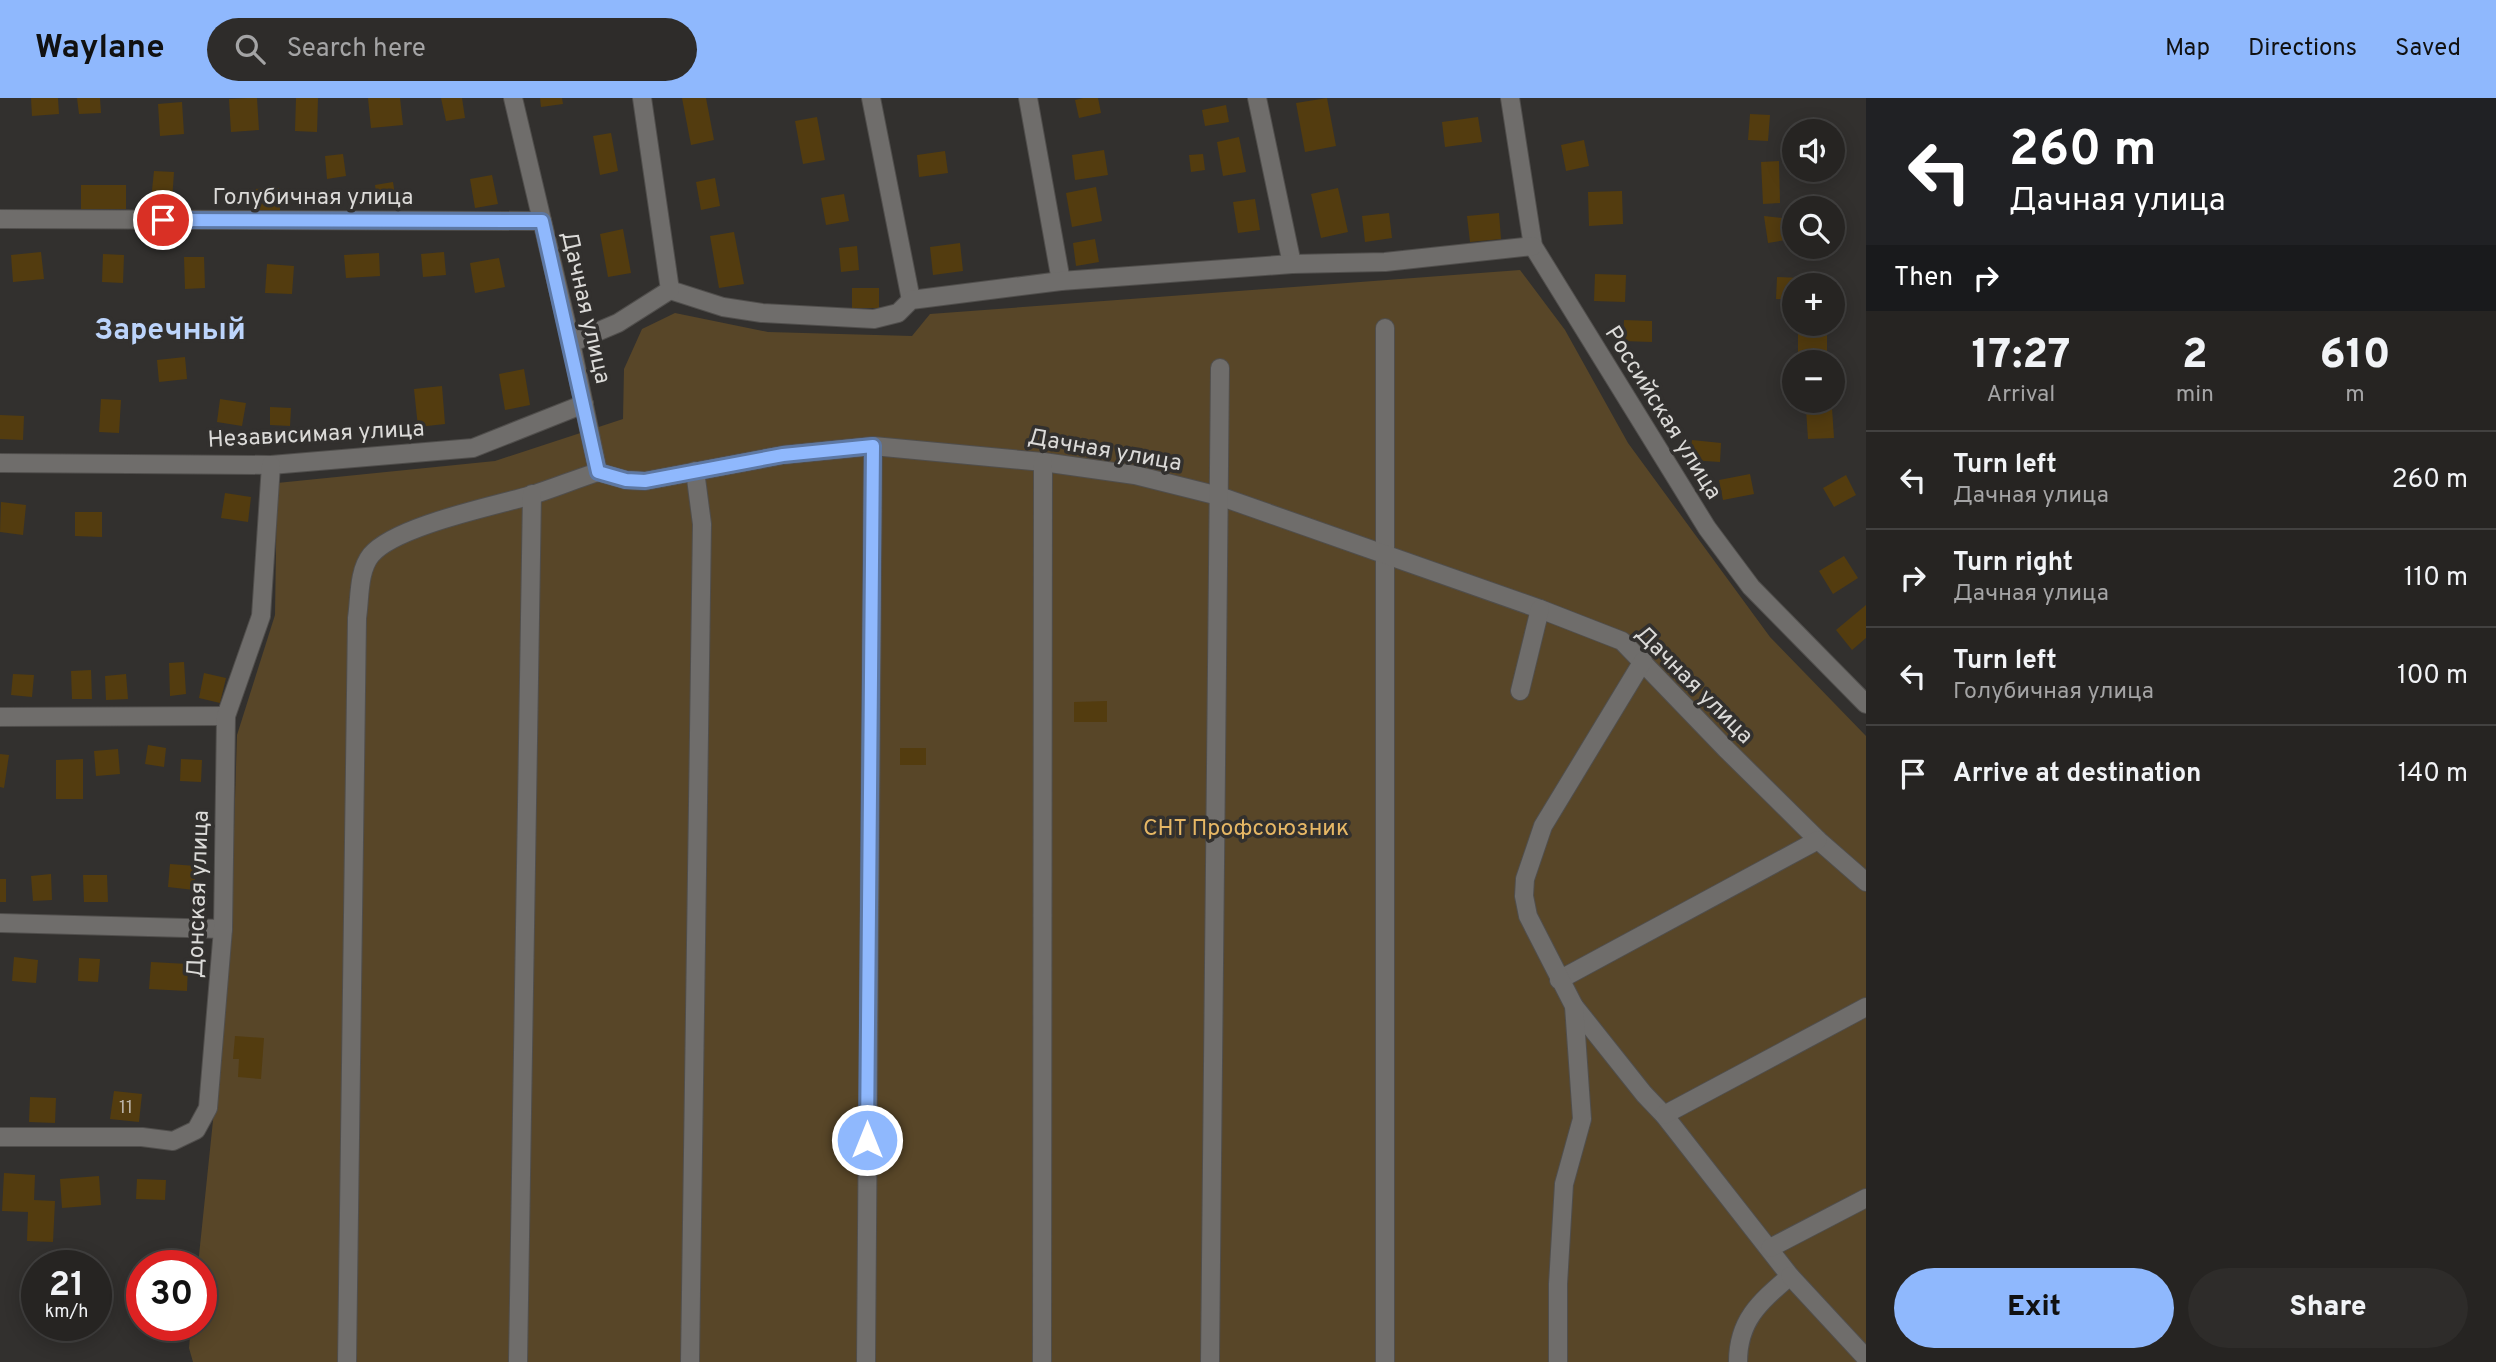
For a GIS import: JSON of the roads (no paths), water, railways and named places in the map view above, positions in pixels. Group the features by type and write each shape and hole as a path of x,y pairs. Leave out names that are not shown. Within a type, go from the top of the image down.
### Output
{"street":[{"name":"Дачная улица","path":"513,98 571,343 598,472 626,480 645,481 783,455 873,446 1043,461 1135,475 1219,496 1540,609 1622,641 1818,840 1866,882"},
{"path":"642,98 670,290"},
{"path":"871,98 911,300"},
{"path":"1028,98 1061,281"},
{"path":"1257,98 1292,264"},
{"name":"Российская улица","path":"1510,98 1533,246 1707,528 1751,587 1866,704"},
{"name":"Голубичная улица","path":"0,219 542,221"},
{"path":"670,290 723,307 762,313 874,319 898,313 911,300 1061,281 1292,264 1385,262 1533,246"},
{"path":"571,343 618,323 670,290"},
{"path":"1385,328 1385,1362"},
{"path":"1210,1362 1220,368"},
{"name":"Независимая улица","path":"0,463 271,465 472,448 583,404"},
{"path":"866,1362 873,446"},
{"path":"1042,1362 1043,461"},
{"name":"Донская улица","path":"0,1137 142,1137 173,1140 196,1130 208,1108 223,929 226,716 261,616 271,465"},
{"path":"690,1362 702,524 695,471"},
{"path":"347,1362 358,618 364,568 377,549 394,538 446,518 532,495 598,472"},
{"path":"518,1362 532,495"},
{"path":"1520,691 1540,609"},
{"path":"1643,661 1543,825 1525,879 1524,896 1528,916 1574,1006 1664,1115 1790,1276 1866,1358"},
{"path":"0,717 226,716"},
{"path":"1559,980 1818,840"},
{"path":"0,923 223,929"},
{"path":"1558,1362 1558,1284 1564,1184 1582,1119 1574,1006"},
{"path":"1664,1115 1866,1007"},
{"path":"1770,1248 1866,1198"},
{"path":"1738,1362 1738,1347 1749,1317 1762,1301 1790,1276"}],"district":[{"name":"Заречный","path":"170,329"}],"park label":[{"name":"СНТ Профсоюзник","path":"1246,827"}]}
